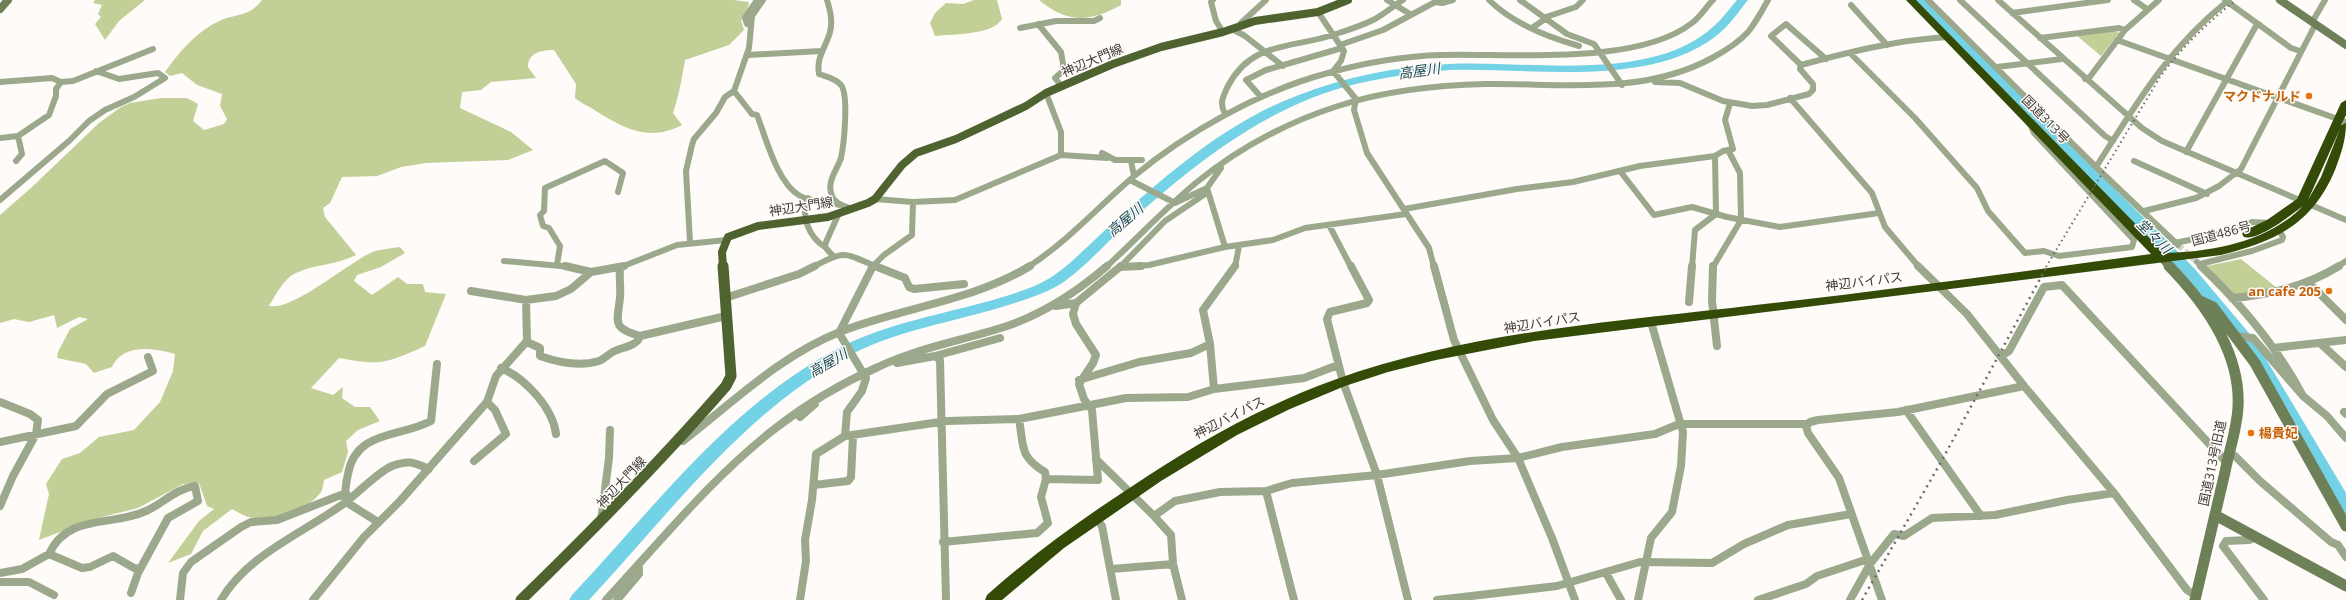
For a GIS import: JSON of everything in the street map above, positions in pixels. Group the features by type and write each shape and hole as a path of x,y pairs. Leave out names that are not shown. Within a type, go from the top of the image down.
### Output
{"highway":[{"name":"国道313号","path":"1911,0 2029,121 2172,252"},
{"name":"国道486号","path":"2172,252 2214,253 2249,242 2275,227 2306,203 2344,123 2346,103"},
{"name":"神辺バイパス","path":"992,600 1056,546 1095,517 1186,456 1245,423 1304,396 1400,364 1538,336 1938,288 2172,252"}],"main road":[{"name":"神辺大門線","path":"521,600 601,523 720,395 731,376 722,252 726,240 733,234 758,226 807,220 839,209 852,209 876,199 902,165 916,153 956,139 1026,106 1046,93 1113,64 1161,47 1228,30 1255,20 1318,12 1348,0"}],"street":[{"path":"0,9 8,0"},
{"path":"751,25 747,24 746,18 757,0"},
{"path":"690,242 686,172 692,145 694,139 716,113 725,97 734,91 747,55 752,16 764,0"},
{"path":"827,0 831,25 830,35 821,51 818,62 819,74 834,79 842,86 847,118 841,159 832,177 831,188 831,193 839,209"},
{"path":"1212,0 1211,2 1216,21 1228,30 1265,51 1283,66"},
{"path":"1242,25 1241,23 1246,17 1266,0"},
{"path":"1387,0 1410,14"},
{"path":"1226,114 1221,107 1221,100 1236,71 1247,61 1265,51 1334,35 1379,18 1395,5 1404,0"},
{"path":"1261,97 1246,80 1266,70 1341,47 1383,30 1410,14 1435,2 1442,3 1453,0"},
{"path":"1489,0 1496,0"},
{"path":"1489,0 1504,12 1532,28 1556,39 1578,46"},
{"path":"1520,0 1571,36 1594,44 1622,84"},
{"path":"1532,28 1544,18 1576,7 1583,0"},
{"path":"674,446 684,440 738,396 799,354 839,333 917,307 974,292 1013,276 1048,253 1132,179 1226,114 1261,97 1310,77 1400,58 1439,55 1602,54 1663,38 1691,26 1705,13 1713,0"},
{"path":"1650,81 1692,67 1723,52 1748,32 1768,0"},
{"path":"1928,0 2096,167 2144,211 2172,252 2207,237 2232,231 2252,222 2275,227 2284,237 2282,240 2239,256 2198,263 2232,298 2273,348 2292,373 2303,396"},
{"path":"1960,0 2105,136 2113,141"},
{"path":"1998,0 2127,118 2162,141 2346,220"},
{"path":"2012,13 2108,0"},
{"path":"2134,0 2147,9"},
{"path":"2085,78 2088,78 2125,30 2159,0"},
{"path":"2280,0 2346,45"},
{"path":"2144,211 2170,207 2207,194 2225,184 2237,173 2277,98 2325,0"},
{"path":"2096,167 2166,58 2200,22 2227,1 2291,48 2300,51"},
{"path":"1851,5 1887,45"},
{"path":"1318,12 1334,35 1344,55 1334,71"},
{"path":"1020,28 1056,21 1094,21 1100,18"},
{"path":"1038,24 1061,52 1064,70 1055,78 1062,87"},
{"path":"606,600 639,567 740,458 766,435 821,397 883,364 1002,328 1052,306 1101,269 1198,181 1222,164 1275,133 1313,115 1356,99 1407,89 1462,85 1607,87 1650,81 1680,82 1730,103 1759,106 1809,94 1813,90 1813,84 1800,69 1801,65 1770,36 1786,24 1826,59"},
{"path":"2186,152 2256,26 2260,25"},
{"path":"2040,38 2119,28 2125,30"},
{"path":"1801,65 1887,45 1947,37"},
{"path":"2116,40 2344,123"},
{"path":"0,82 52,78 61,82 73,81 154,49"},
{"path":"747,55 821,51"},
{"path":"1850,53 1915,118 1977,188 1988,211 2025,253 2044,251 2059,256 2132,247 2134,240 2034,133 2029,121"},
{"path":"1997,67 2062,59"},
{"path":"0,200 69,141 89,121 105,110 134,97 165,78 158,73 131,79 112,79 96,71"},
{"path":"1334,71 1356,99 1354,110 1362,141 1374,165 1429,248 1449,325 1459,351 1493,420 1518,458 1575,600"},
{"path":"0,138 18,136 48,115 56,96 56,89 61,82"},
{"path":"734,91 752,114 757,115 767,142 790,189 808,198 820,199 839,209"},
{"path":"1046,93 1062,132 1062,155"},
{"path":"1790,98 1872,193 1885,227 1938,288 1967,314 2024,386 2114,493 2188,590 2196,598"},
{"path":"1120,267 1149,265 1225,247 1273,240 1297,230 1405,212 1517,189 1573,182 1640,166 1715,156 1723,151 1733,149 1725,120 1730,103"},
{"path":"16,161 22,154 18,136"},
{"path":"1717,346 1712,301 1713,266 1741,220 1740,173 1728,150"},
{"path":"1102,152 1107,158"},
{"path":"876,199 913,202 955,200 1031,166 1062,155 1131,161 1142,160"},
{"path":"1690,302 1695,230 1698,225 1712,220 1716,214 1715,156"},
{"path":"557,266 560,246 549,228 543,226 540,216 544,211 545,188 605,161 622,173 618,192"},
{"path":"1131,161 1132,179"},
{"path":"2134,161 2207,194"},
{"path":"1052,306 1076,303 1120,267 1165,221 1208,190 1222,164"},
{"path":"1620,171 1654,215 1692,207 1741,220 1780,227 1879,213"},
{"path":"1132,179 1174,202 1208,190"},
{"path":"1208,190 1225,247"},
{"path":"808,198 804,210 807,220 816,240 833,256"},
{"path":"839,333 849,320 874,266 891,249 912,235 913,202"},
{"path":"825,247 828,231 839,209"},
{"path":"1329,225 1369,300 1367,303 1330,312 1327,315 1343,382 1377,475 1408,600"},
{"path":"471,291 526,300 548,298 567,292 591,272 620,267 662,249 690,242 726,240"},
{"path":"1214,389 1210,344 1203,310 1235,267 1239,246"},
{"name":"国道313号旧道","path":"2172,252 2226,346 2238,389 2236,426 2196,598"},
{"path":"725,298 799,274 833,256 849,255 905,278 909,287 914,289 964,284"},
{"path":"504,261 584,269 591,272"},
{"path":"2232,298 2291,288 2308,282 2345,262"},
{"path":"620,267 618,284 620,296 617,324 626,332 640,336 673,327 726,316"},
{"path":"2308,282 2346,320"},
{"path":"2001,356 2009,351 2044,287 2062,285 2119,343 2139,368 2228,458 2235,456 2260,481 2331,542 2338,545 2346,557"},
{"path":"313,600 364,537 400,501 487,402 493,383 501,368 527,342 528,332 525,314 526,300"},
{"path":"2200,301 2213,307 2236,336 2254,363 2346,526"},
{"path":"1046,479 1098,480 1092,410 1088,406 1079,386 1079,380 1096,360 1096,355 1076,324 1073,314 1076,303"},
{"path":"1638,600 1644,562 1651,538 1672,512 1683,450 1683,432 1679,424 1651,322"},
{"path":"814,485 848,480 851,478 849,436 845,416 861,395 866,382 864,374 839,333"},
{"path":"527,342 540,348 540,356 549,360 577,362 601,360 612,352 633,344 639,340 640,336"},
{"path":"2236,336 2253,338 2303,396 2327,416 2346,438"},
{"path":"883,364 935,356 1000,338"},
{"path":"2273,348 2321,344 2346,340"},
{"path":"1079,380 1139,362 1191,353 1210,344"},
{"path":"2321,344 2346,367"},
{"path":"935,356 940,360 940,423 946,600"},
{"path":"0,442 76,426 108,394 153,371 148,357"},
{"path":"346,502 351,456 359,448 378,438 431,421 437,364"},
{"path":"800,600 806,561 805,540 814,485 816,454 849,436 940,423 1018,419 1126,398 1188,397 1214,389 1304,378 1338,365"},
{"path":"501,368 506,370 544,403 556,423 556,434"},
{"path":"1154,516 1175,501 1220,492 1266,491 1292,483 1377,475 1470,461 1518,458 1562,447 1635,438 1666,430 1679,424 1808,424 1818,420 1877,415 2024,386"},
{"path":"800,417 821,397"},
{"path":"0,402 35,417 38,420 36,434 13,476 0,506"},
{"path":"474,461 506,434 495,410 487,402"},
{"path":"1906,410 1981,516"},
{"path":"943,542 1037,533 1048,523 1041,497 1046,479 1045,472 1030,463 1025,455 1018,419"},
{"path":"1808,424 1806,426 1808,433 1839,478 1882,600"},
{"path":"601,523 609,458 610,430"},
{"path":"1096,459 1154,516 1171,535 1173,564 1182,600"},
{"path":"221,600 231,583 249,566 346,502 390,468 411,461 429,469"},
{"path":"0,573 22,569 49,554 56,537 66,532 92,522 145,511 171,492 194,486 198,501 168,518 163,533 140,569 131,593"},
{"path":"1266,491 1294,600"},
{"path":"180,600 182,573 191,562 241,527 251,522 277,520 346,493"},
{"path":"1850,600 1869,562 1894,534 1904,536 1932,518 1981,516 2114,493"},
{"path":"346,502 378,522"},
{"path":"1437,600 1569,583 1644,562 1712,563 1744,544 1788,525 1851,514"},
{"path":"2215,514 2346,586"},
{"path":"1095,517 1102,526 1116,600"},
{"path":"2256,537 2249,540 2226,540 2224,546 2264,600"},
{"path":"49,554 77,568 89,568 104,558 113,556 134,568 140,569"},
{"path":"1758,600 1806,584 1817,576 1869,562"},
{"path":"1111,569 1173,564"},
{"path":"618,600 639,574 639,567"},
{"path":"1606,573 1621,600"},
{"path":"0,582 29,582 54,595"}],"green space":[{"path":"95,0 145,0 119,21 105,40 95,24 101,17 98,14 102,5 93,3"},
{"path":"262,0 734,0 749,2 747,12 741,20 744,30 729,45 685,60 679,93 673,113 682,125 659,133 648,133 627,128 617,123 575,98 576,84 554,50 540,51 530,58 528,67 536,78 491,82 481,90 462,92 460,108 511,132 533,150 508,160 426,163 401,167 377,176 342,177 330,203 323,208 325,217 356,255 341,261 303,270 292,275 281,287 269,306 280,305 292,301 364,256 375,251 400,247 405,253 381,267 357,275 354,281 372,295 398,277 407,284 423,284 425,292 446,294 425,346 384,361 365,362 339,358 311,388 333,395 343,387 342,398 355,407 370,407 380,421 358,430 346,441 348,452 342,472 324,480 323,488 315,499 298,510 278,517 258,518 242,515 232,509 203,531 191,554 168,563 199,521 214,509 207,506 199,483 183,484 138,508 94,519 39,540 49,494 46,484 62,459 80,453 99,437 134,430 160,402 173,371 175,354 149,349 131,351 117,359 112,367 94,373 86,364 57,358 58,352 70,329 88,319 79,317 57,328 54,315 29,322 14,319 0,323 0,215 32,187 99,123 121,107 130,103 161,98 187,98 198,104 193,121 204,130 224,124 227,119 220,106 222,94 197,85 182,73 170,76 165,72 182,50 203,31 219,21 248,12"},
{"path":"974,0 997,0 1002,19 997,24 982,31 935,36 930,23 935,13 946,3 963,4"},
{"path":"1039,0 1121,0 1121,5 1099,15 1079,18 1070,17 1060,13"},
{"path":"2114,30 2119,33 2101,56 2076,35"},
{"path":"2241,259 2277,288 2252,294 2237,295 2224,288 2206,269 2207,266"}],"waterway":[{"name":"高屋川","path":"578,600 704,463 773,399 809,372 848,350 885,335 1018,297 1050,284 1077,265 1117,226 1190,164 1240,129 1268,113 1328,88 1357,80 1403,72 1449,67 1567,69 1608,67 1648,61 1685,50 1717,30 1743,0"},
{"name":"堂々川","path":"1920,0 2189,271 2249,343 2346,507"}],"tunnel":[{"path":"2178,245 2197,262"}],"railway":[{"path":"2046,267 2160,77 2195,36 2236,0"},
{"path":"1862,600 1941,462 2047,266"}],"place":[{"name":"マクドナルド","path":"2309,96"},
{"name":"an cafe 205","path":"2329,291"},
{"name":"楊貴妃","path":"2251,433"}]}
